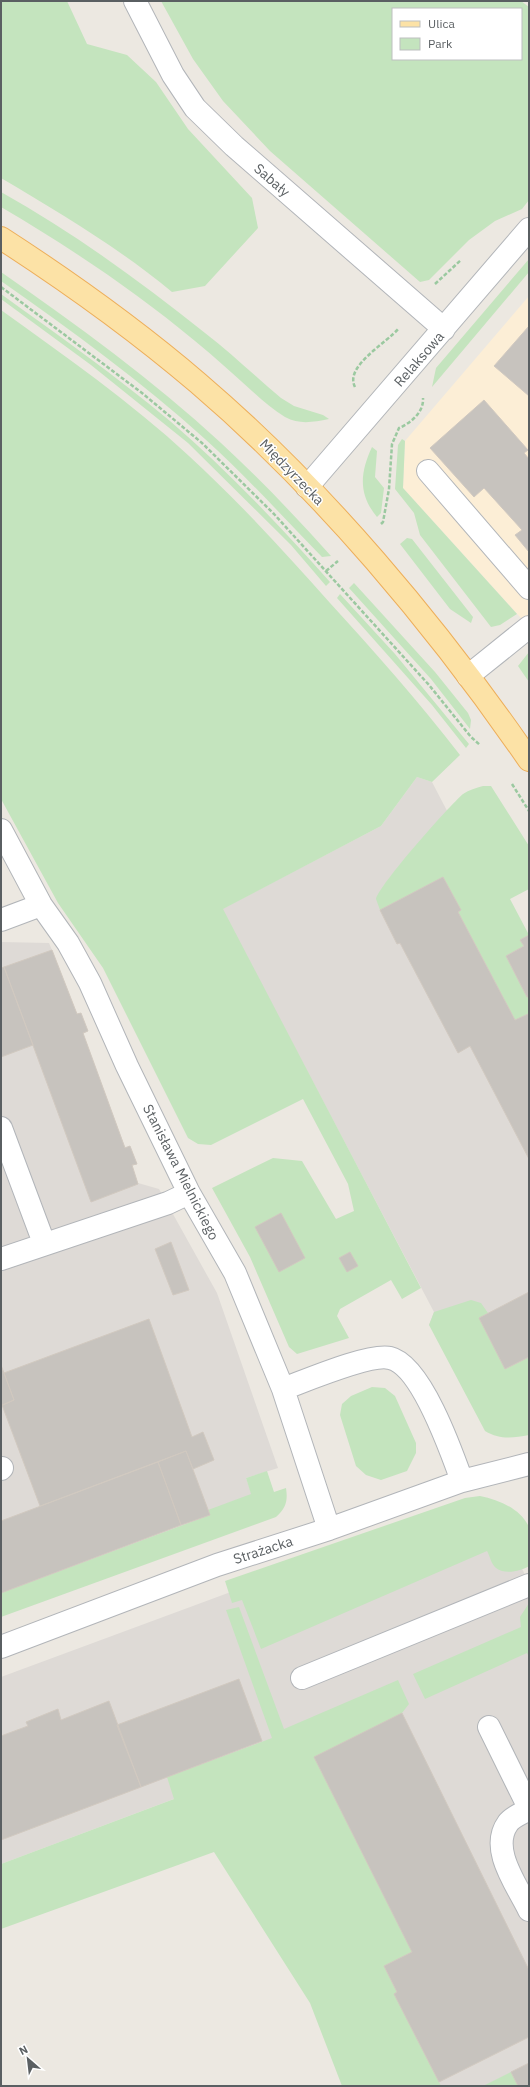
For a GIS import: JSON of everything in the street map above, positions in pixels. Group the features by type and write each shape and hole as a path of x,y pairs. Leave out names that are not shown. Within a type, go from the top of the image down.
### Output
{"main road":[{"name":"Międzyrzecka","path":"1,238 60,277 197,382 264,443 359,544 442,642 529,760"}],"street":[{"name":"Sabały","path":"135,1 173,75 195,108 234,146 444,329"},
{"name":"Relaksowa","path":"307,488 529,229"},
{"path":"428,471 529,588"},
{"path":"468,676 529,626"},
{"name":"Stanisława Mielnickiego","path":"1,830 41,905 68,943 90,983 127,1066 189,1193 235,1274 283,1389 329,1529"},
{"path":"1,920 41,905"},
{"path":"1,1128 44,1243"},
{"path":"1,1259 44,1243 168,1203 189,1193"},
{"path":"283,1389 373,1358 391,1358 407,1368 430,1404 450,1448 462,1481"},
{"name":"Strażacka","path":"1,1647 216,1565 329,1529 462,1481 529,1464"},
{"path":"302,1678 529,1585"},
{"path":"489,1727 529,1808 509,1821 501,1837 502,1855 529,1910"}],"path":[{"path":"1,287 116,373 202,444 274,514 429,685 471,737 482,746"},
{"path":"384,522 389,489 392,444 399,428"},
{"path":"509,780 529,811"}],"shaded area":[{"path":"529,296 529,627 403,488 405,441"},
{"path":"417,777 432,782 519,949 506,956 527,997 529,997 529,1413 429,1325 434,1312 222,909 381,826"},
{"path":"1,942 49,943 77,1014 81,1013 88,1031 83,1034 125,1147 130,1146 137,1164 132,1166 138,1183 159,1189 217,1293 278,1468 246,1478 253,1498 1,1615"},
{"path":"490,1509 529,1582 529,2086 412,2086 288,1756 1,1864 1,1677 228,1593"}],"green space":[{"path":"1,1 67,1 87,44 127,55 156,82 188,129 252,198 258,228 205,286 172,292 110,246 1,178"},
{"path":"161,1 521,1 529,7 529,200 522,209 495,221 469,240 429,280 420,282 270,151 223,101 193,59"},
{"path":"1,192 28,207 106,258 215,341 281,398 294,406 323,415 329,419 301,422 291,420 276,411 202,347 125,287 52,238 1,207"},
{"path":"529,259 529,272 432,387 436,368"},
{"path":"1,272 58,312 169,397 264,484 331,556 322,557 235,467 156,397 53,318 1,281"},
{"path":"1,294 108,372 170,421 253,499 330,582 326,586 291,545 188,443 91,365 1,299"},
{"path":"1,310 121,398 167,436 208,473 279,546 364,640 460,755 432,782 417,777 381,826 223,909 421,1288 402,1299 391,1280 340,1309 337,1316 349,1338 297,1354 289,1347 250,1257 212,1188 273,1158 302,1161 336,1219 354,1211 348,1184 303,1099 211,1145 198,1144 188,1138 103,968 58,903 1,799"},
{"path":"402,439 405,441 403,488 517,614 500,625 491,627 420,535 414,513 395,489 398,445"},
{"path":"372,447 377,451 375,477 384,488 381,513 377,517 367,500 363,483 365,466"},
{"path":"407,538 412,539 473,617 471,623 450,609 400,544"},
{"path":"354,583 435,672 468,713 471,720 470,729 431,679 349,588"},
{"path":"340,594 395,654 469,744 466,748 432,705 337,598"},
{"path":"529,652 529,682 518,666"},
{"path":"483,786 491,786 529,846 529,889 510,899 529,935 520,940 524,946 506,956 527,997 529,997 529,1017 515,1020 458,912 461,910 443,877 380,910 376,899 389,878 401,863 455,801 463,794"},
{"path":"471,1300 481,1303 488,1313 479,1318 505,1369 529,1357 529,1435 507,1438 496,1436 485,1431 429,1325 434,1312"},
{"path":"372,1387 385,1388 395,1396 416,1443 416,1453 407,1471 381,1480 366,1475 356,1466 340,1415 342,1404 351,1396"},
{"path":"267,1471 274,1492 286,1488 286,1504 276,1517 1,1617 1,1593 210,1515 208,1510 251,1494 246,1478"},
{"path":"480,1496 508,1506 515,1510 525,1520 529,1527 529,1566 513,1572 500,1570 493,1564 487,1551 261,1649 242,1600 232,1603 225,1581 465,1498"},
{"path":"529,1603 529,1657 527,1653 425,1699 413,1674 521,1627 520,1617"},
{"path":"239,1607 284,1729 398,1680 409,1704 402,1713 412,1952 384,1966 397,1992 395,1994 441,2086 342,2086 310,2003 214,1852 1,1929 1,1864 174,1799 167,1777 272,1738 226,1610"},
{"path":"511,2072 518,2086 483,2086"}],"building":[{"path":"529,326 529,396 494,366"},
{"path":"484,400 528,450 524,453 529,459 529,552 515,535 522,530 484,488 474,497 430,448"},
{"path":"443,877 461,910 458,912 515,1020 528,1014 529,1017 529,1159 470,1046 458,1053 400,943 397,944 380,910"},
{"path":"529,935 529,997 527,997 506,956 524,946 520,940"},
{"path":"52,950 77,1014 81,1013 88,1031 83,1033 125,1148 130,1146 137,1164 132,1165 138,1184 91,1202 4,967"},
{"path":"4,967 33,1045 1,1057 1,968"},
{"path":"281,1213 305,1258 279,1272 255,1227"},
{"path":"171,1242 189,1290 173,1295 155,1249"},
{"path":"350,1252 358,1266 347,1272 339,1258"},
{"path":"529,1292 529,1357 505,1369 479,1318"},
{"path":"149,1319 192,1437 203,1432 214,1460 193,1469 186,1451 40,1506 2,1405 14,1400 4,1373"},
{"path":"1,1365 14,1400 1,1406"},
{"path":"186,1451 210,1515 181,1525 158,1462"},
{"path":"158,1462 181,1525 1,1593 1,1521"},
{"path":"239,1679 262,1741 141,1787 117,1725"},
{"path":"109,1701 141,1787 1,1840 1,1736 28,1726 26,1722 58,1709 61,1720"},
{"path":"402,1713 529,1970 529,2037 439,2082 394,1994 397,1992 384,1966 412,1952 314,1757"},
{"path":"529,2063 529,2086 518,2086 511,2072"}]}
